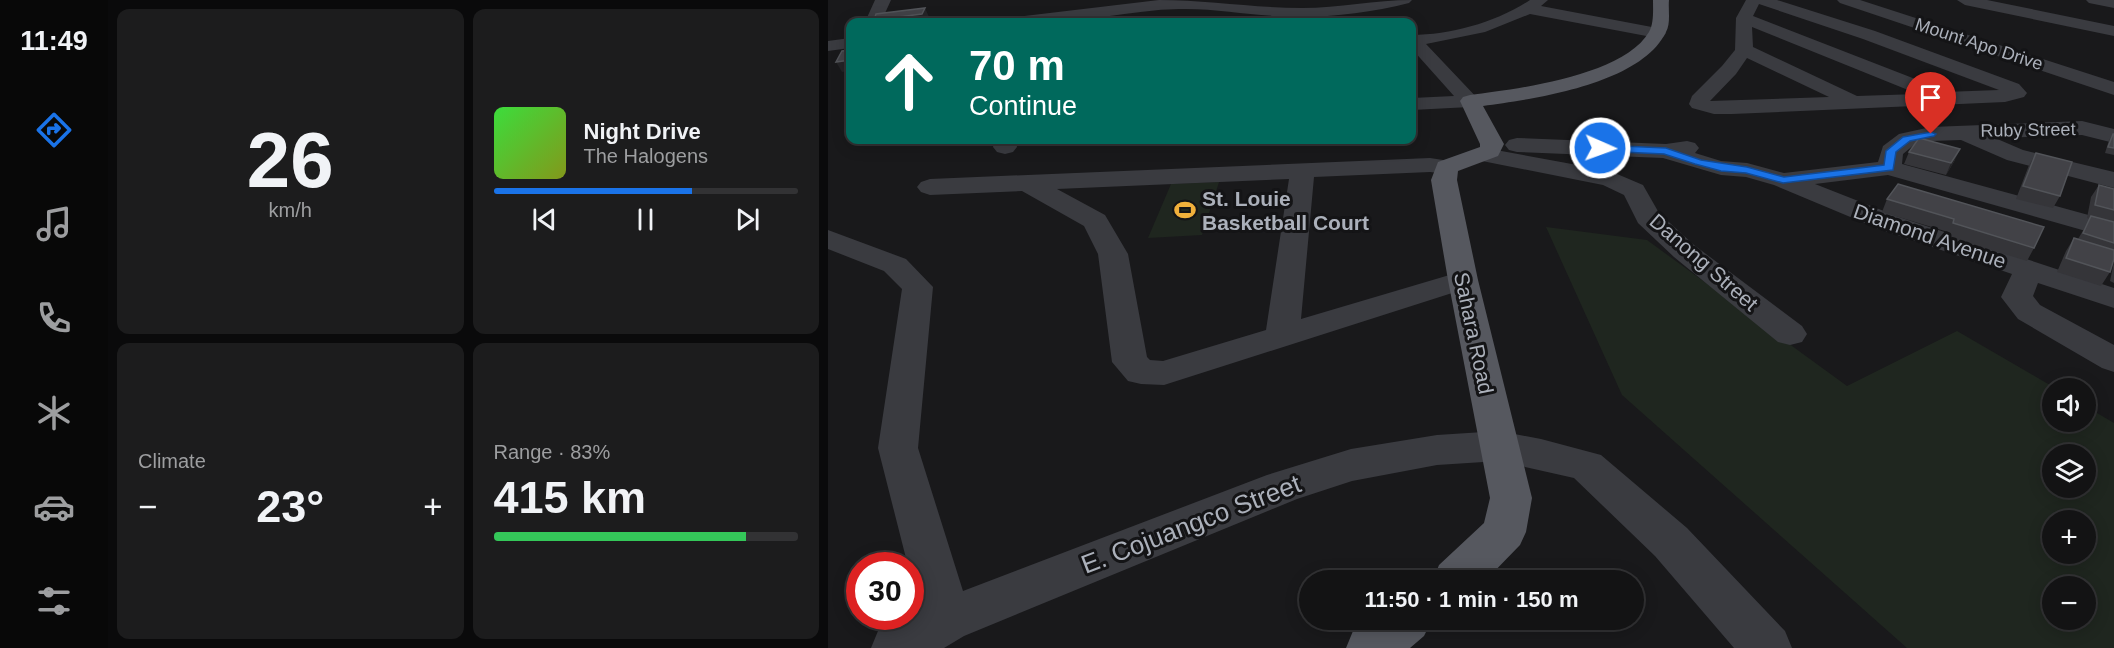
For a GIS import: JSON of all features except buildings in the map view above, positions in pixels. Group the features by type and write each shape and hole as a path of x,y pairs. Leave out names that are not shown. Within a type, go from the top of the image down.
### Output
{"main road":[{"path":"1447,167 1488,149 1470,101 1532,92 1595,75 1638,53 1657,33 1661,20 1661,0"},
{"name":"Sahara Road","path":"1447,167 1444,180 1462,280 1510,498 1504,532 1466,570"},
{"path":"1371,648 1394,630"}],"street":[{"path":"875,18 883,0"},
{"path":"1023,18 1139,10 1182,4 1316,12 1404,0"},
{"path":"1754,0 1744,18 1746,32 1744,50 1729,70 1699,100 1699,104 1714,108 1731,108 2005,96 2017,93 2003,85 1891,43 1762,0"},
{"name":"Mount Apo Drive","path":"1845,0 2114,89"},
{"path":"1965,0 2114,31"},
{"path":"2094,0 2114,3"},
{"path":"1416,39 1484,26 1534,4 1657,33"},
{"path":"1744,18 1947,98"},
{"path":"2087,26 2090,35 2114,48"},
{"path":"828,46 846,44"},
{"path":"1416,44 1470,101"},
{"path":"1744,50 1854,101"},
{"path":"1416,104 1470,101"},
{"name":"Ruby Street","path":"1889,168 1891,151 1906,139 1960,132 2082,128 2114,136"},
{"path":"1960,132 2014,155 2114,180"},
{"name":"Diamond Avenue","path":"1488,149 1666,151 1721,168 1747,170 1783,180 1889,223 2114,298"},
{"name":"Danong Street","path":"1488,149 1610,179 1634,190 1648,217 1684,251 1790,334"},
{"path":"930,187 1303,169 1430,165 1447,167"},
{"path":"1783,180 1889,168 2114,231"},
{"path":"1282,337 1303,169"},
{"path":"1025,182 1095,221 1113,254 1130,362 1141,372 1164,373 1462,280"},
{"path":"828,239 895,265 918,287 898,448 947,620"},
{"path":"2028,271 2017,297 2029,312 2114,360"},
{"name":"E. Cojuangco Street","path":"896,648 947,620 1282,487 1351,465 1437,450 1499,446 1587,466 1671,542 1767,648"}],"shaded area":[{"name":"St. Louie Basketball Court","path":"1219,182 1202,235 1148,238 1171,184"},
{"path":"1546,227 1647,240 1847,386 1957,331 2042,380 2042,432 2096,432 2096,412 2114,423 2114,648 1907,648 1622,395"}],"place":[{"name":"St. Louie Basketball Court","path":"1185,210"}],"route":[{"path":"1600,148 1666,151 1721,168 1747,170 1783,180 1889,168 1891,151 1906,139 1931,134"}]}
